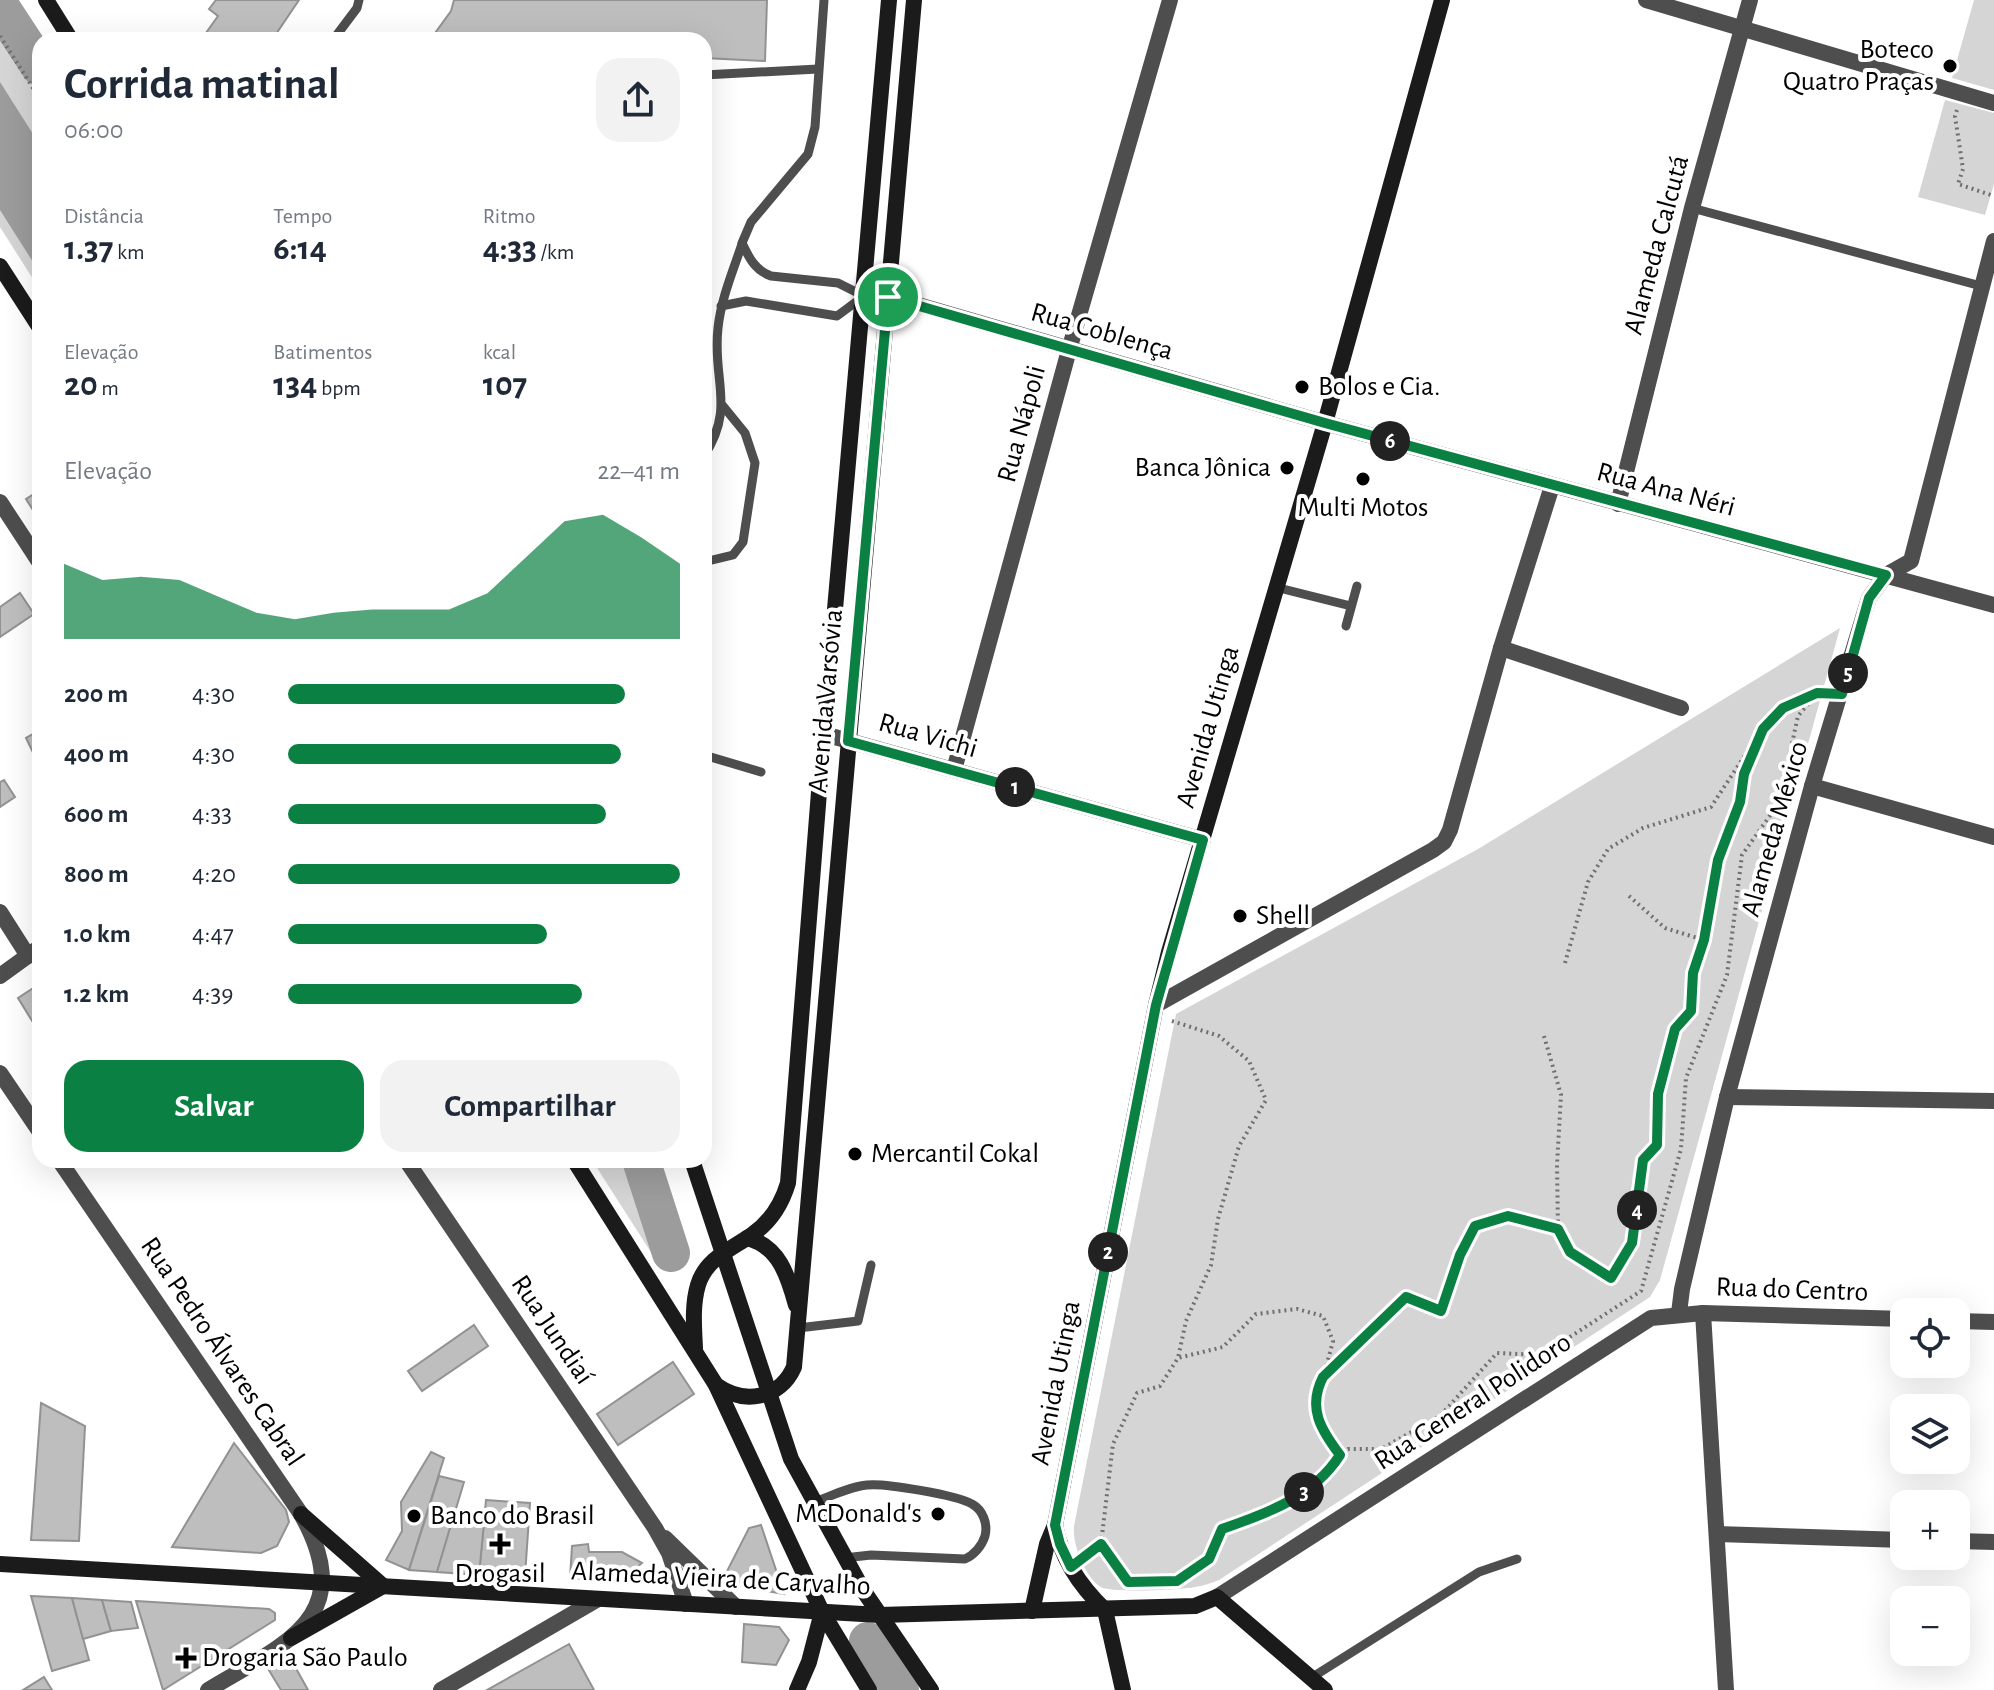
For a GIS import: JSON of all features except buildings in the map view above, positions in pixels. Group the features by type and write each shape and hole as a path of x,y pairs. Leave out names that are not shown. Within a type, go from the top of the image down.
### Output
{"main road":[{"path":"46,0 66,32"},
{"name":"Avenida Varsóvia","path":"695,1348 694,1313 698,1284 705,1269 773,1215 788,1183 889,0"},
{"name":"Avenida Varsóvia","path":"767,1394 787,1382 794,1367 799,1323 914,0"},
{"name":"Avenida Utinga","path":"1032,1611 1047,1544 1055,1525 1155,1010 1275,587 1325,423 1442,0"},
{"path":"0,266 32,316"},
{"path":"579,1168 716,1385 822,1612 869,1690"},
{"path":"695,1168 791,1459 844,1558 931,1690"},
{"path":"747,1238 768,1247 779,1260 789,1282 799,1323"},
{"path":"716,1385 733,1394 767,1394"},
{"path":"291,1638 383,1586 301,1514"},
{"path":"1055,1525 1071,1567 1105,1610 1123,1690"},
{"name":"Alameda Vieira de Carvalho","path":"0,1564 880,1615 1195,1606 1217,1597"},
{"path":"1217,1597 1325,1690"},
{"path":"797,1690 809,1662 822,1612"}],"street":[{"name":"Rua Nápoli","path":"954,770 1069,350 1170,0"},
{"path":"1646,0 1994,103"},
{"name":"Alameda Calcutá","path":"1618,504 1692,208 1750,0"},
{"name":"Alameda México","path":"1679,1313 1727,1097 1812,786 1869,598 1886,575 1911,561 1994,241"},
{"name":"Rua Coblença","path":"864,296 888,297 1325,423"},
{"name":"Rua Ana Néri","path":"1325,423 1994,605"},
{"path":"1155,1010 1444,842 1552,486"},
{"path":"0,502 32,551"},
{"path":"1501,648 1681,708"},
{"name":"Rua Vichi","path":"824,734 1203,840"},
{"path":"1812,786 1994,837"},
{"path":"0,912 32,950"},
{"path":"0,976 32,953"},
{"path":"0,1073 32,1120"},
{"path":"1727,1097 1994,1101"},
{"name":"Rua Pedro Álvares Cabral","path":"64,1168 301,1514 317,1548 323,1583"},
{"name":"Rua Jundiaí","path":"411,1168 655,1528 669,1553 686,1604"},
{"name":"Rua do Centro","path":"1679,1313 1890,1319"},
{"name":"Rua General Polidoro","path":"1217,1597 1638,1325 1651,1318 1679,1313"},
{"path":"1703,1313 1726,1690"},
{"path":"1970,1321 1994,1322"},
{"name":"Rua Jundiaí","path":"655,1528 736,1607"},
{"path":"1717,1534 1890,1540"},
{"path":"1970,1541 1994,1542"},
{"path":"208,1690 291,1638 309,1621 319,1604 323,1583"},
{"path":"441,1690 598,1599"}],"lane":[{"path":"339,32 357,8 359,0"},
{"path":"712,444 717,436 723,406 716,361 721,306 751,222 808,154 815,127 824,0"},
{"path":"712,75 818,69"},
{"path":"1692,208 1981,286"},
{"path":"721,306 746,301 837,316 864,296 838,283 771,276 761,272 749,259 742,243"},
{"path":"712,560 733,555 743,542 755,463 745,433 723,406"},
{"path":"1346,626 1357,586"},
{"path":"1275,587 1351,606"},
{"path":"712,757 761,772"},
{"path":"799,1323 858,1321 871,1265"},
{"path":"813,1503 868,1485 971,1503 983,1514 986,1525 983,1542 965,1559 871,1555 844,1558"},
{"path":"1311,1678 1479,1572 1517,1559"}],"path":[{"path":"0,36 32,86"},
{"path":"1962,93 1955,116 1963,169 1958,184 1994,196"},
{"path":"1565,963 1588,882 1608,849 1643,828 1711,807 1763,729 1783,708 1817,693 1842,694"},
{"path":"1155,1010 1219,1036 1249,1061 1266,1100 1239,1146 1218,1219 1211,1265 1186,1321 1178,1358 1160,1386 1137,1393 1113,1444 1101,1544 1128,1582 1177,1581 1209,1559 1222,1529 1268,1513 1316,1485 1348,1449 1381,1449 1440,1416 1497,1353 1542,1355 1641,1291 1681,1149 1686,1078 1727,975 1742,855 1779,803 1798,716 1817,693"},
{"path":"1544,1036 1561,1095 1557,1165 1558,1229 1570,1252 1611,1278 1632,1243 1643,1160 1657,1145 1658,1094 1675,1029 1691,1011 1693,973 1704,940 1718,860 1740,802 1744,774 1763,729"},
{"path":"1629,896 1665,928 1704,940"},
{"path":"1323,1377 1406,1297 1441,1311 1460,1255 1475,1226 1508,1216 1558,1229"},
{"path":"1178,1358 1223,1347 1256,1314 1297,1309 1323,1316 1333,1341 1316,1391 1315,1409 1322,1432 1340,1455"},
{"path":"1071,1567 1101,1544"}],"shaded area":[{"path":"1974,0 1994,0 1994,90 1952,78"},
{"path":"0,24 32,75 32,277 0,227"},
{"path":"0,82 32,132 32,260 0,210"},
{"path":"1945,100 1994,113 1994,184 1985,215 1918,197"},
{"path":"1840,628 1660,1280 1650,1297 1219,1580 1176,1589 1101,1587 1081,1560 1074,1526 1176,1014 1478,849"},
{"path":"597,1168 634,1168 659,1248 652,1254"}],"waterway":[{"path":"0,6 32,55"},
{"path":"644,1168 671,1253"},
{"path":"868,1641 900,1690"}],"place":[{"name":"Boteco Quatro Praças","path":"1950,66"},
{"name":"Bolos e Cia.","path":"1302,387"},
{"name":"Banca Jônica","path":"1287,468"},
{"name":"Multi Motos","path":"1363,479"},
{"name":"Shell","path":"1240,916"},
{"name":"Mercantil Cokal","path":"855,1154"},
{"name":"McDonald's","path":"938,1514"},
{"name":"Banco do Brasil","path":"414,1516"},
{"name":"Drogasil","path":"500,1544"},
{"name":"Drogaria São Paulo","path":"186,1658"}],"route":[{"path":"888,297 1325,423 1886,575 1869,598 1842,694 1817,693 1783,708 1763,729 1744,774 1740,802 1718,860 1704,940 1693,973 1691,1011 1675,1029 1658,1094 1657,1145 1643,1160 1632,1243 1611,1278 1570,1252 1558,1229 1508,1216 1475,1226 1460,1255 1441,1311 1406,1297 1323,1377 1316,1391 1315,1409 1322,1432 1340,1455 1327,1474 1316,1485 1268,1513 1222,1529 1209,1559 1177,1581 1128,1582 1101,1544 1071,1567 1055,1525 1156,1005 1203,840 848,741 888,297"}]}
